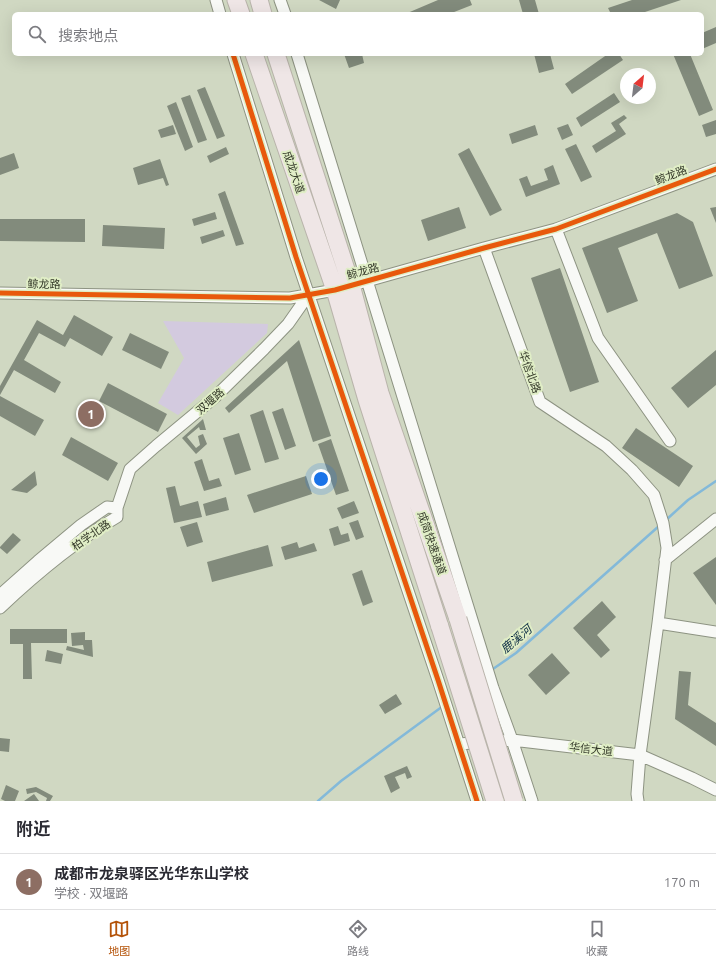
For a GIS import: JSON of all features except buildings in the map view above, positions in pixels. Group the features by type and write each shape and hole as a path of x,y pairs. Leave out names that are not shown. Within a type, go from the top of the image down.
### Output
{"highway":[{"path":"236,0 240,12"},
{"path":"259,0 262,12"},
{"name":"成龙大道","path":"255,56 335,290"},
{"name":"成龙大道","path":"277,56 351,285"},
{"name":"成简快速通道","path":"351,285 380,393 458,619 514,801"},
{"name":"成简快速通道","path":"335,290 368,400 495,801"}],"street":[{"path":"216,0 219,12"},
{"path":"280,0 283,12"},
{"path":"234,56 296,257 451,719 477,801"},
{"path":"298,56 494,688 532,801"},
{"name":"鲸龙路","path":"0,293 290,298 335,290 556,229 716,169"},
{"path":"556,229 598,338 670,441"},
{"name":"华信北路","path":"484,248 540,402 606,446 632,470 654,495 663,523 667,548 666,560"},
{"name":"双堰路","path":"117,508 130,469 215,397 259,354 288,324 309,294"},
{"name":"柏学北路","path":"0,595 81,525 108,508 117,508 117,517 95,530 43,569 0,608"},
{"path":"638,801 637,794 640,755 666,560 716,519"},
{"path":"658,623 716,632"},
{"name":"华信大道","path":"459,744 512,740 640,755 716,790"}],"shaded area":[{"path":"163,321 268,324 267,333 178,415 158,403 184,358"}],"waterway":[{"name":"鹿溪河","path":"666,520 688,500 716,481"},
{"name":"鹿溪河","path":"490,671 516,653 659,526"},
{"name":"鹿溪河","path":"318,801 341,781 443,706"}],"cycle path":[{"path":"234,56 296,257 477,801"},
{"path":"0,293 290,298 335,290 556,229 716,169"}],"place":[{"name":"成都市龙泉驿区光华东山学校","path":"91,414"}]}
